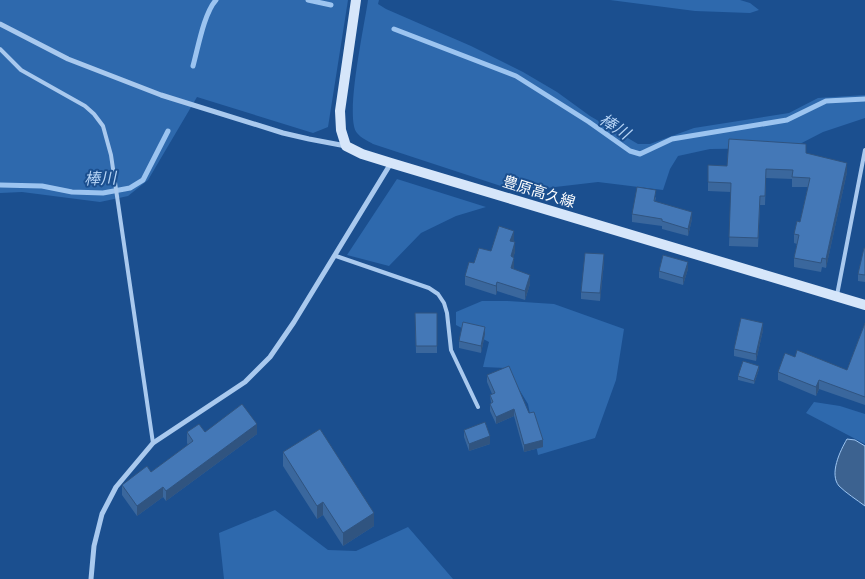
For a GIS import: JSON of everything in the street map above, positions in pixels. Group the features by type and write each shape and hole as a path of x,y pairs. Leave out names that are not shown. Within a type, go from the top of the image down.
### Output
{"main road":[{"path":"346,146 341,130 340,111 356,0"},
{"name":"豊原高久線","path":"346,146 362,154 391,163 865,305"}],"street":[{"path":"0,24 68,59 161,95 283,133 346,146"},
{"path":"91,579 94,546 102,514 116,487 153,443 245,382 270,357 336,256 391,163"}],"lane":[{"path":"0,49 21,70 85,106 103,126 108,139 112,164 153,443"},
{"path":"836,296 865,150"},
{"path":"336,256 429,288 438,294 444,303 447,313 451,350 455,362 478,407"}],"shaded area":[{"path":"0,0 348,0 328,127 313,133 197,97 148,180 128,196 100,202 22,192 0,193"},
{"path":"368,0 379,0 378,4 386,9 471,46 523,72 557,92 590,116 638,144 650,144 694,128 789,113 818,98 865,95 865,118 823,132 792,148 710,149 678,156 670,169 663,190 598,182 538,189 522,193 373,144 357,133 354,124 354,90"},
{"path":"610,0 740,0 750,3 759,10 750,13 695,11"},
{"path":"397,179 486,207 456,216 421,233 389,266 347,255"},
{"path":"482,301 554,304 624,329 616,380 595,438 538,455 528,404 506,368 483,367 489,342 456,325 456,312"},
{"path":"814,402 840,406 865,414 865,444 806,413"},
{"path":"847,439 855,440 865,446 865,506 842,489 836,481 835,469"},
{"path":"275,510 328,550 356,551 408,527 453,579 224,579 219,533"}],"building":[{"path":"729,139 806,144 806,153 847,163 826,259 822,258 821,263 794,258 799,235 794,234 797,221 800,222 810,178 792,177 793,170 766,169 765,196 760,196 758,238 729,237 731,183 708,182 708,165 727,166"},
{"path":"637,187 656,190 654,201 692,212 688,229 662,221 662,219 632,214"},
{"path":"499,226 514,231 510,241 515,242 511,256 514,258 511,268 530,275 525,291 497,282 496,286 465,276 469,262 474,263 479,248 491,251"},
{"path":"865,248 865,275 858,274"},
{"path":"585,253 604,254 600,293 581,292"},
{"path":"663,255 688,262 683,278 659,271"},
{"path":"415,313 437,313 437,346 416,346"},
{"path":"741,318 763,323 756,354 734,349"},
{"path":"463,322 485,327 481,346 459,341"},
{"path":"865,323 865,397 819,380 816,387 778,372 785,353 795,357 797,350 847,370"},
{"path":"743,361 759,366 754,381 738,376"},
{"path":"509,366 529,413 534,412 543,440 524,445 514,409 496,417 490,404 493,402 490,395 495,393 487,375"},
{"path":"242,404 257,424 166,491 163,487 137,506 122,485 147,466 151,472 193,441 187,432 199,424 205,432"},
{"path":"485,422 490,436 469,444 464,430"},
{"path":"320,429 374,513 343,533 323,502 317,506 283,452"}],"waterway":[{"name":"棒川","path":"193,66 208,13 216,0"},
{"name":"棒川","path":"308,0 331,5"},
{"name":"棒川","path":"394,29 516,76 589,122 630,151 640,154 672,139 787,120 826,101 865,99"},
{"name":"棒川","path":"0,185 42,186 72,192 103,193 130,188 143,180 168,131"}]}
